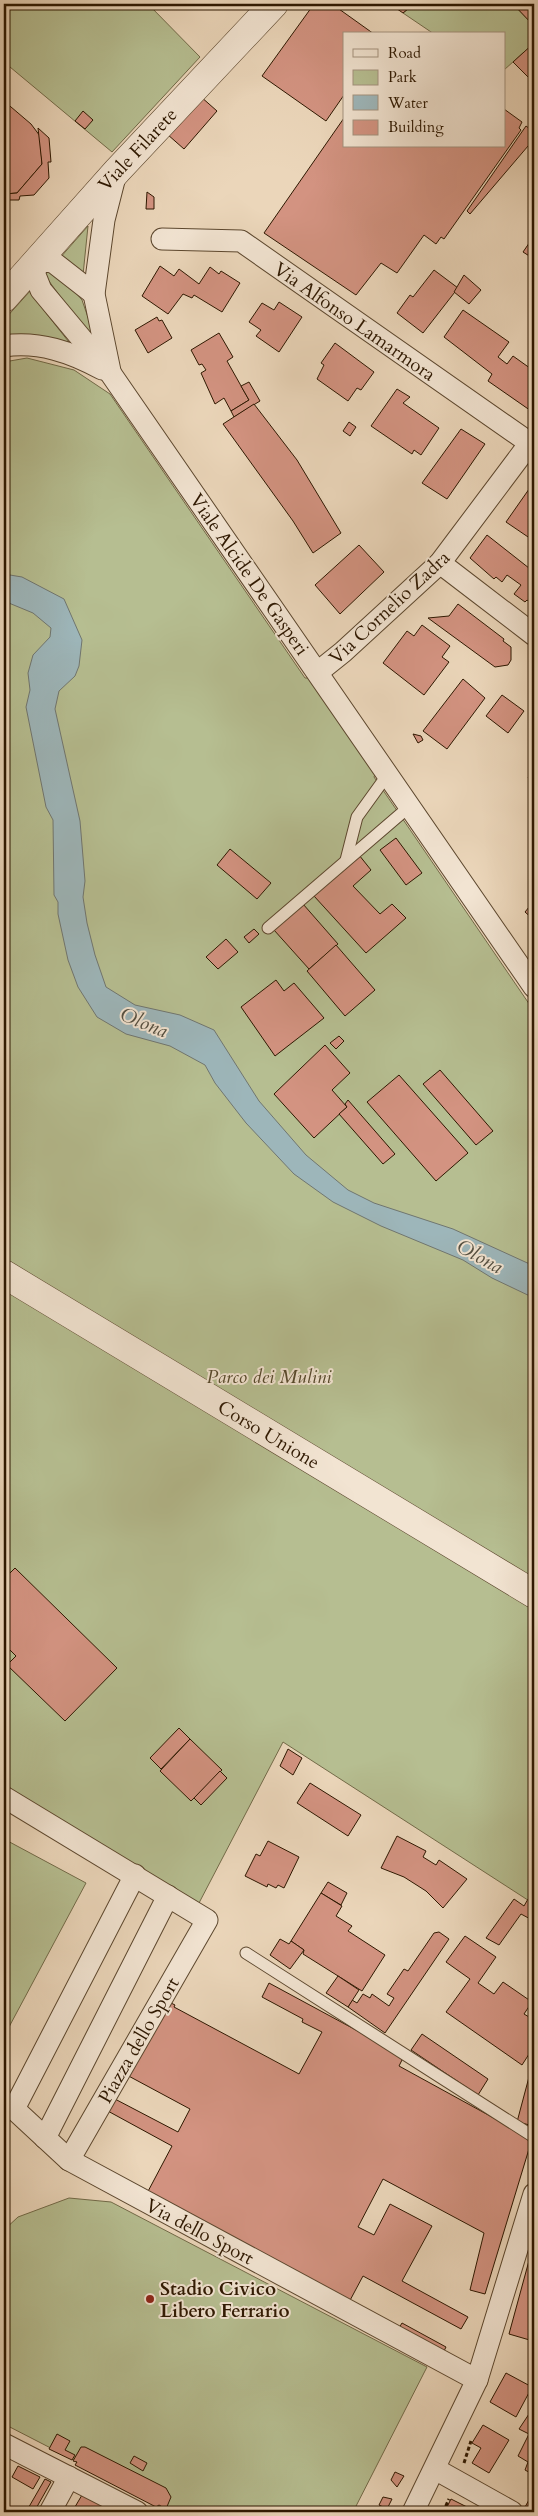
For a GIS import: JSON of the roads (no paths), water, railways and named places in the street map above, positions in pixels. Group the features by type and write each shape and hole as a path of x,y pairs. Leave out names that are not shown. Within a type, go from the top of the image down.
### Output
{"street":[{"name":"Viale Filarete","path":"4,298 117,171 274,4"},
{"name":"Viale Alcide De Gasperi","path":"111,374 94,294 104,220 117,171"},
{"name":"Via Alfonso Lamarmora","path":"162,239 241,241 532,445"},
{"name":"Viale Alcide De Gasperi","path":"36,260 35,275 41,290 111,374 534,987"},
{"path":"36,260 53,262 94,294"},
{"name":"Viale Alcide De Gasperi","path":"4,346 26,343 74,354 111,374"},
{"name":"Via Cornelio Zadra","path":"318,672 343,652 440,563 532,445"},
{"path":"440,563 534,635"},
{"name":"Corso Unione","path":"4,1274 534,1594"},
{"path":"4,1797 168,1896"},
{"name":"Via dello Sport","path":"135,1875 14,2109 68,2160 477,2380"},
{"name":"Piazza dello Sport","path":"45,2138 168,1896 207,1920 68,2160"},
{"path":"413,2512 477,2380 534,2194"},
{"path":"4,2444 137,2512"},
{"path":"435,2469 512,2512"},
{"path":"50,2512 69,2477"}],"lane":[{"path":"346,860 357,817 388,774"},
{"path":"268,928 410,806"},
{"path":"246,1953 534,2137"}],"water":[{"name":"Olona","path":"4,574 22,577 64,599 82,640 79,666 75,676 59,691 55,709 80,821 85,881 83,897 87,923 106,987 135,1005 180,1015 214,1030 259,1101 306,1155 348,1190 374,1203 453,1229 534,1266 534,1298 492,1278 463,1260 381,1226 333,1202 294,1174 246,1123 215,1083 205,1065 170,1046 126,1034 97,1017 78,987 68,960 58,914 58,902 54,895 53,820 46,807 26,707 30,690 28,673 33,655 50,637 51,628 33,613 4,601"}],"place":[{"name":"Stadio Civico Libero Ferrario","path":"150,2299"}],"park label":[{"name":"Parco dei Mulini","path":"269,1376"}]}
